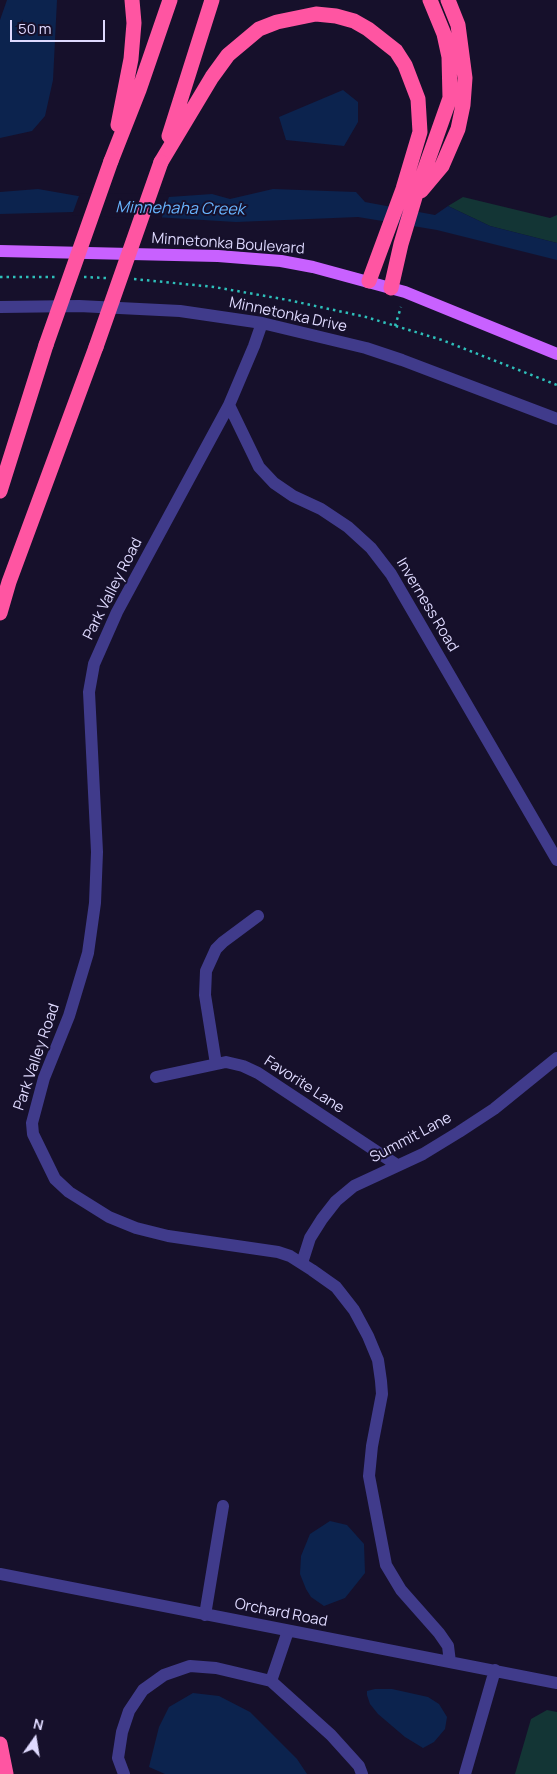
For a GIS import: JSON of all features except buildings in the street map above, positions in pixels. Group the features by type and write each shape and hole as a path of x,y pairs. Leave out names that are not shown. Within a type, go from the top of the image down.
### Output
{"highway":[{"path":"111,161 131,59 134,23 132,0"},
{"path":"0,491 46,345 170,0"},
{"path":"0,613 161,162 212,0"},
{"path":"391,288 401,244 415,198 450,98 449,58 444,34 430,0"},
{"path":"415,198 442,166 458,129 463,105 464,78 458,25 448,0"},
{"path":"161,162 212,77 228,56 259,29 277,22 316,14 336,16 354,21 368,29 396,51 405,65 418,99 420,132 369,281"},
{"path":"0,1744 6,1774"}],"main road":[{"name":"Minnetonka Boulevard","path":"0,250 263,259 313,267 405,292 557,354"}],"street":[{"name":"Minnetonka Drive","path":"0,307 79,306 180,311 262,323 384,354 557,419"},
{"name":"Park Valley Road","path":"262,323 228,405 117,612 94,664 89,692 97,852 94,908 88,953 69,1016 44,1078 32,1123 33,1134 56,1179 69,1192 109,1217 136,1228 168,1236 278,1252 290,1256 336,1288 354,1310 378,1360 382,1394 368,1476 386,1565 401,1590 439,1632 448,1646 450,1662"},
{"name":"Inverness Road","path":"228,405 259,467 269,478 292,496 321,509 348,527 372,548 391,574 557,860"},
{"path":"216,1064 205,995 206,971 216,950 223,942 258,916"},
{"name":"Summit Lane","path":"302,1263 310,1238 322,1219 336,1201 354,1186 423,1154 494,1110 557,1058"},
{"name":"Favorite Lane","path":"156,1077 226,1062 243,1066 397,1165"},
{"path":"204,1615 223,1506"},
{"name":"Orchard Road","path":"0,1574 557,1683"},
{"path":"271,1681 288,1631"},
{"path":"124,1774 118,1758 122,1732 129,1712 143,1690 164,1674 190,1666 216,1668 271,1681 331,1735 359,1766 362,1774"},
{"path":"465,1774 495,1670"}],"path":[{"path":"0,277 56,277"},
{"path":"75,277 113,278"},
{"path":"131,279 214,288 288,300 366,317 442,340 557,385"},
{"path":"395,326 401,307"}],"green space":[{"path":"463,197 550,218 557,215 557,243 490,226 448,206"},
{"path":"547,1710 557,1712 557,1774 515,1774 531,1719"}],"water":[{"path":"7,0 57,0 53,80 45,116 32,131 0,138 0,20"},
{"path":"343,90 358,102 358,122 344,146 286,140 279,117"},
{"name":"Minnehaha Creek","path":"38,189 78,196 169,197 212,194 230,199 273,189 356,192 365,202 435,215 448,206 490,226 557,243 557,260 437,230 358,217 236,222 73,212 0,214 0,192"},
{"path":"330,1521 347,1525 364,1544 365,1573 345,1598 324,1606 311,1597 306,1589 300,1574 301,1556 310,1534"},
{"path":"392,1689 428,1697 439,1704 447,1717 445,1729 434,1742 423,1748 405,1737 378,1714 370,1704 367,1695 367,1691"},
{"path":"193,1693 219,1696 250,1712 297,1759 307,1774 165,1774 149,1767 159,1727 169,1707"}],"pier":[{"path":"80,193 170,194 161,220 72,215"}]}
